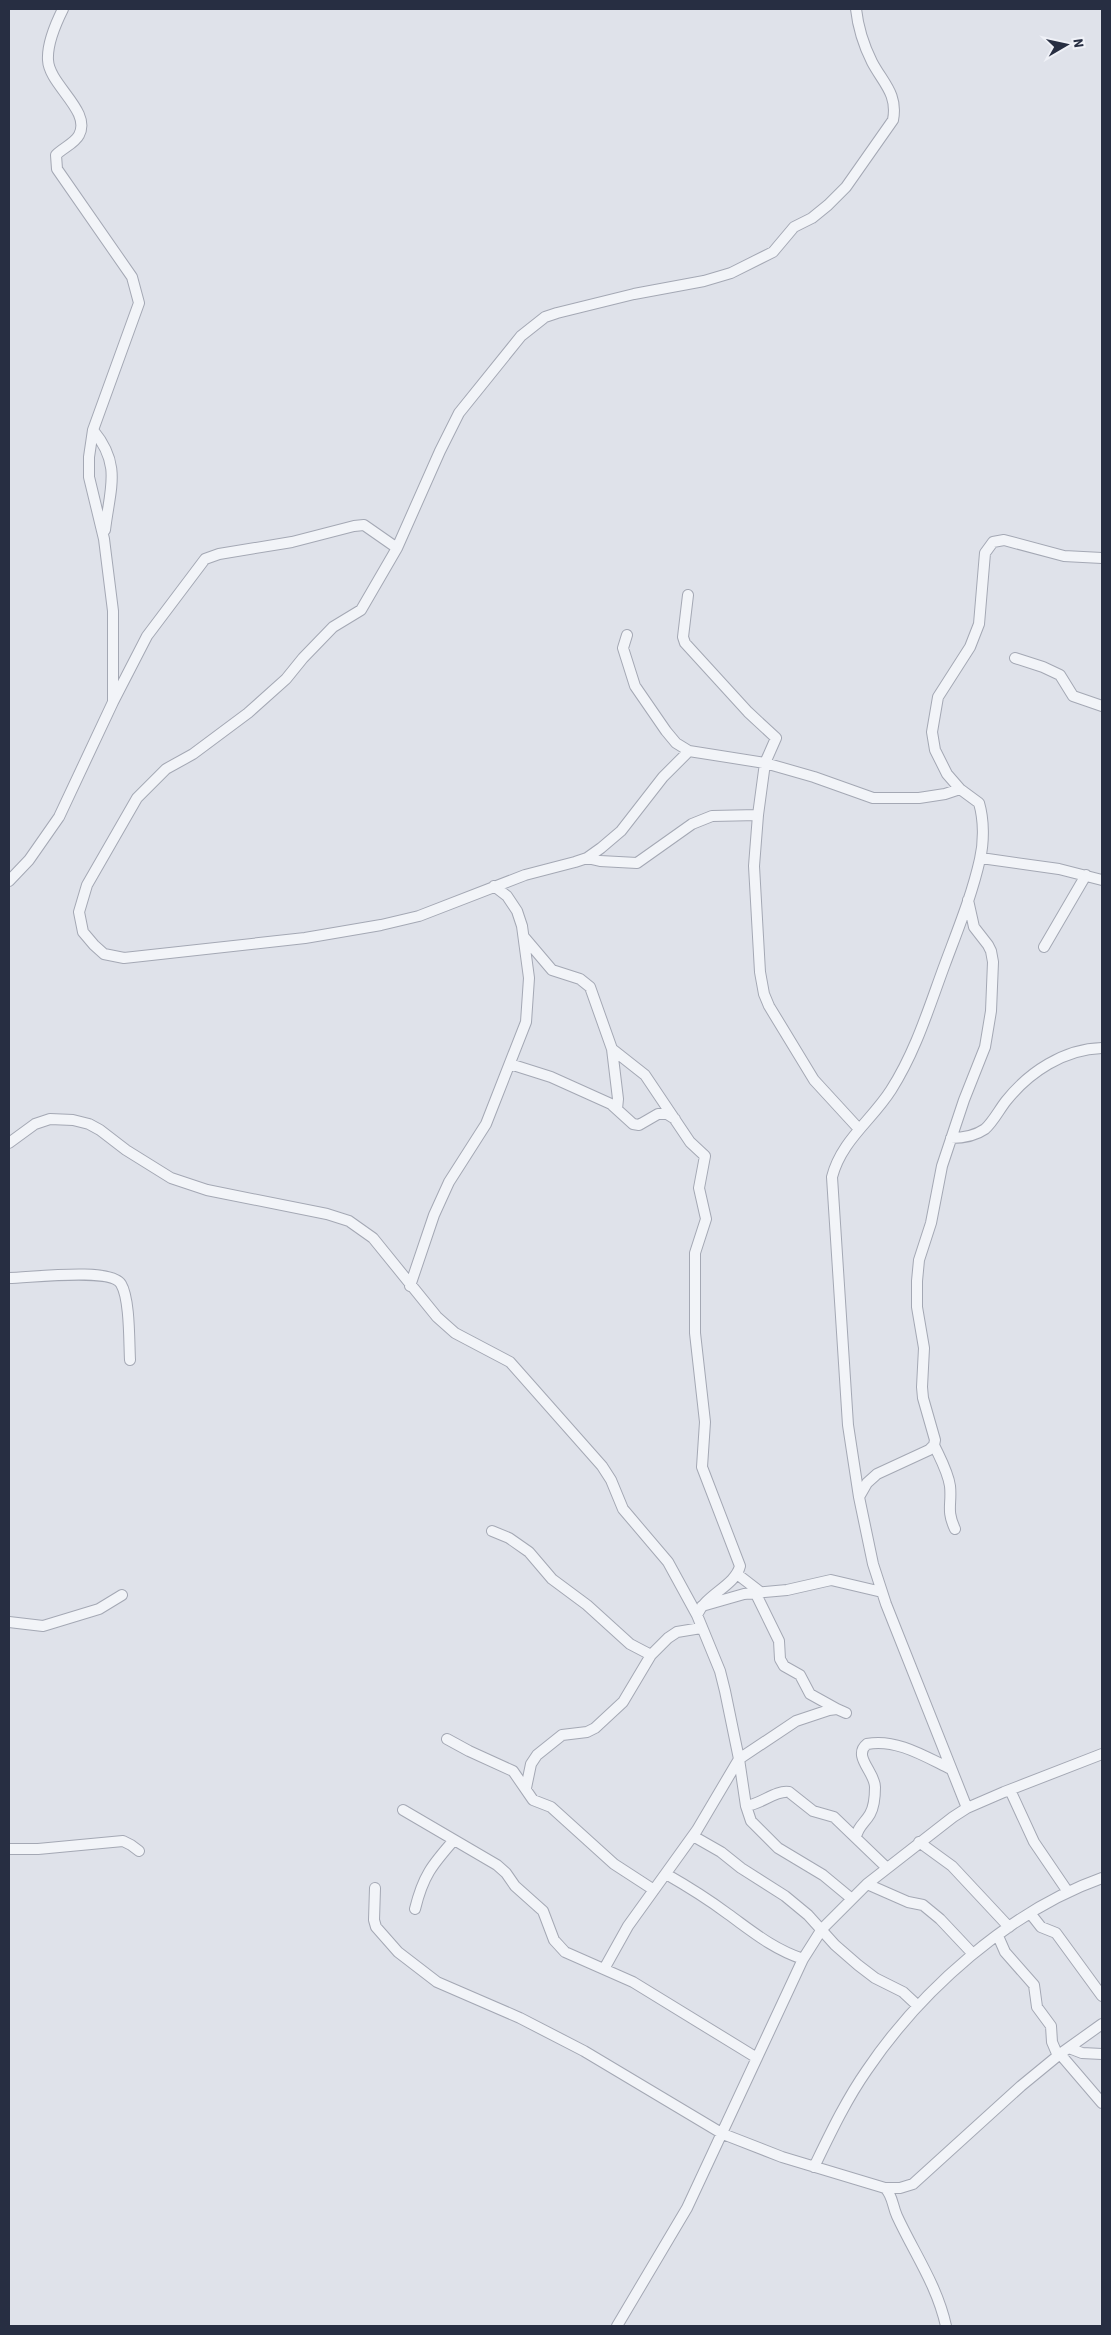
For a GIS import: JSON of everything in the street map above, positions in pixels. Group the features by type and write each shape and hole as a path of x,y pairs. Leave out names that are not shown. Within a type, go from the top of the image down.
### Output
{"street":[{"path":"62,9 48,51 48,61 60,88 74,104 81,126 79,135 56,155 57,169 132,277 139,303 93,430 89,457 89,477 104,539 114,633 113,702"},
{"path":"689,751 663,777 621,831 587,858 525,875 419,916 352,931 305,938 124,958 104,954 83,932 79,912 87,885 137,798 166,769 193,754 248,714 286,679 333,627 361,610 397,548 459,413 531,326 557,313 730,273 772,252 794,227 812,218 846,187 892,120 895,108 891,93 865,46 856,9"},
{"path":"93,430 103,442 111,461 111,485 104,539"},
{"path":"9,881 29,860 59,817 113,702 147,636 204,559 219,554 292,542 364,525 397,548"},
{"path":"967,1808 882,1592 873,1564 859,1497 848,1425 843,1375 832,1177 836,1163 859,1129 891,1090 908,1060 968,900 981,858 981,811 979,803 960,788 940,762 935,750 932,732 938,697 970,646 979,624 985,553 993,542 1004,540 1064,556 1102,558"},
{"path":"688,595 683,636 685,642 748,712 776,737 765,763 754,866 760,972 764,994 769,1006 814,1080 859,1129"},
{"path":"626,635 623,648 635,686 666,731 676,743 689,751 765,763 814,777 873,798 919,798 944,794 960,788"},
{"path":"1014,658 1043,667 1060,675 1073,696 1102,706"},
{"path":"587,858 600,861 637,863 692,824 712,816 758,815"},
{"path":"981,858 1086,875 1102,880"},
{"path":"1044,947 1086,875"},
{"path":"410,1286 434,1214 449,1182 486,1124 526,1022 529,978 524,937 517,911 507,896 494,886"},
{"path":"955,1529 948,1513 950,1486 934,1445 935,1434 923,1398 924,1348 917,1308 917,1281 922,1246 931,1223 942,1166 964,1100 985,1047 991,1012 993,970 991,951 974,927 968,900"},
{"path":"524,937 552,970 580,979 590,987 612,1050 618,1099 616,1109"},
{"path":"952,1138 974,1135 986,1128 1007,1100 1034,1073 1051,1062 1074,1053 1102,1048"},
{"path":"612,1050 645,1075 690,1142 705,1156 699,1188 706,1219 697,1243 694,1261 695,1333 705,1422 702,1467 740,1566 737,1574 699,1611"},
{"path":"510,1064 551,1077 616,1109 636,1126 658,1114 667,1114 675,1119"},
{"path":"9,1143 34,1124 50,1119 73,1120 89,1124 171,1178 207,1190 349,1220 373,1238 437,1317 464,1340 510,1362 554,1409 602,1466 611,1480 623,1509 668,1562 699,1611 701,1628 720,1671 739,1759 746,1806 751,1821 778,1848 824,1875 852,1899"},
{"path":"9,1278 100,1275 118,1280 122,1286 127,1311 130,1360"},
{"path":"859,1497 867,1484 877,1474 916,1458 934,1445"},
{"path":"492,1531 510,1538 530,1552 552,1579 587,1605 630,1644 651,1655"},
{"path":"604,1969 615,1947 693,1836 739,1759 796,1721 814,1714 842,1711 810,1694 800,1675 784,1666 780,1659 779,1641 757,1591 737,1574"},
{"path":"699,1611 757,1591 787,1590 831,1580 882,1592"},
{"path":"9,1622 42,1626 99,1609 122,1595"},
{"path":"526,1788 531,1764 537,1754 562,1735 587,1732 595,1728 623,1702 651,1655 668,1638 677,1632 701,1628"},
{"path":"447,1739 513,1771 526,1788 528,1794 537,1803 551,1807 609,1860 628,1875 654,1890"},
{"path":"856,1838 858,1830 870,1813 874,1796 874,1778 862,1757 862,1751 867,1744 887,1743 906,1748 951,1769"},
{"path":"617,2326 687,2208 803,1959 822,1929 886,1867 967,1808 1102,1754"},
{"path":"1010,1790 1034,1842 1068,1892"},
{"path":"746,1806 762,1802 777,1793 789,1792 813,1811 834,1817 886,1867"},
{"path":"403,1810 497,1865 506,1873 515,1886 543,1911 554,1940 564,1952 652,1993 757,2058"},
{"path":"693,1836 721,1852 734,1864 785,1896 808,1915 835,1945 858,1966 875,1978 903,1992 918,2006"},
{"path":"415,1909 421,1884 430,1868 454,1840"},
{"path":"9,1849 38,1849 122,1841 131,1844 139,1851"},
{"path":"919,1842 952,1866 1009,1927"},
{"path":"666,1874 717,1906 758,1938 786,1953 803,1959"},
{"path":"814,2166 866,2071 892,2036 918,2006 973,1954 1009,1927 1068,1892 1102,1878"},
{"path":"867,1884 908,1902 923,1905 940,1919 973,1954"},
{"path":"375,1888 374,1920 379,1932 398,1952 437,1982 520,2018 584,2051 723,2134 814,2166 885,2188 900,2188 913,2184 1062,2053 1102,2024"},
{"path":"1030,1913 1041,1927 1056,1934 1102,1996"},
{"path":"998,1936 1005,1952 1034,1985 1037,2007 1051,2026 1052,2042 1102,2103"},
{"path":"1062,2053 1102,2054"},
{"path":"885,2188 892,2196 896,2214 934,2287 946,2326"}]}
